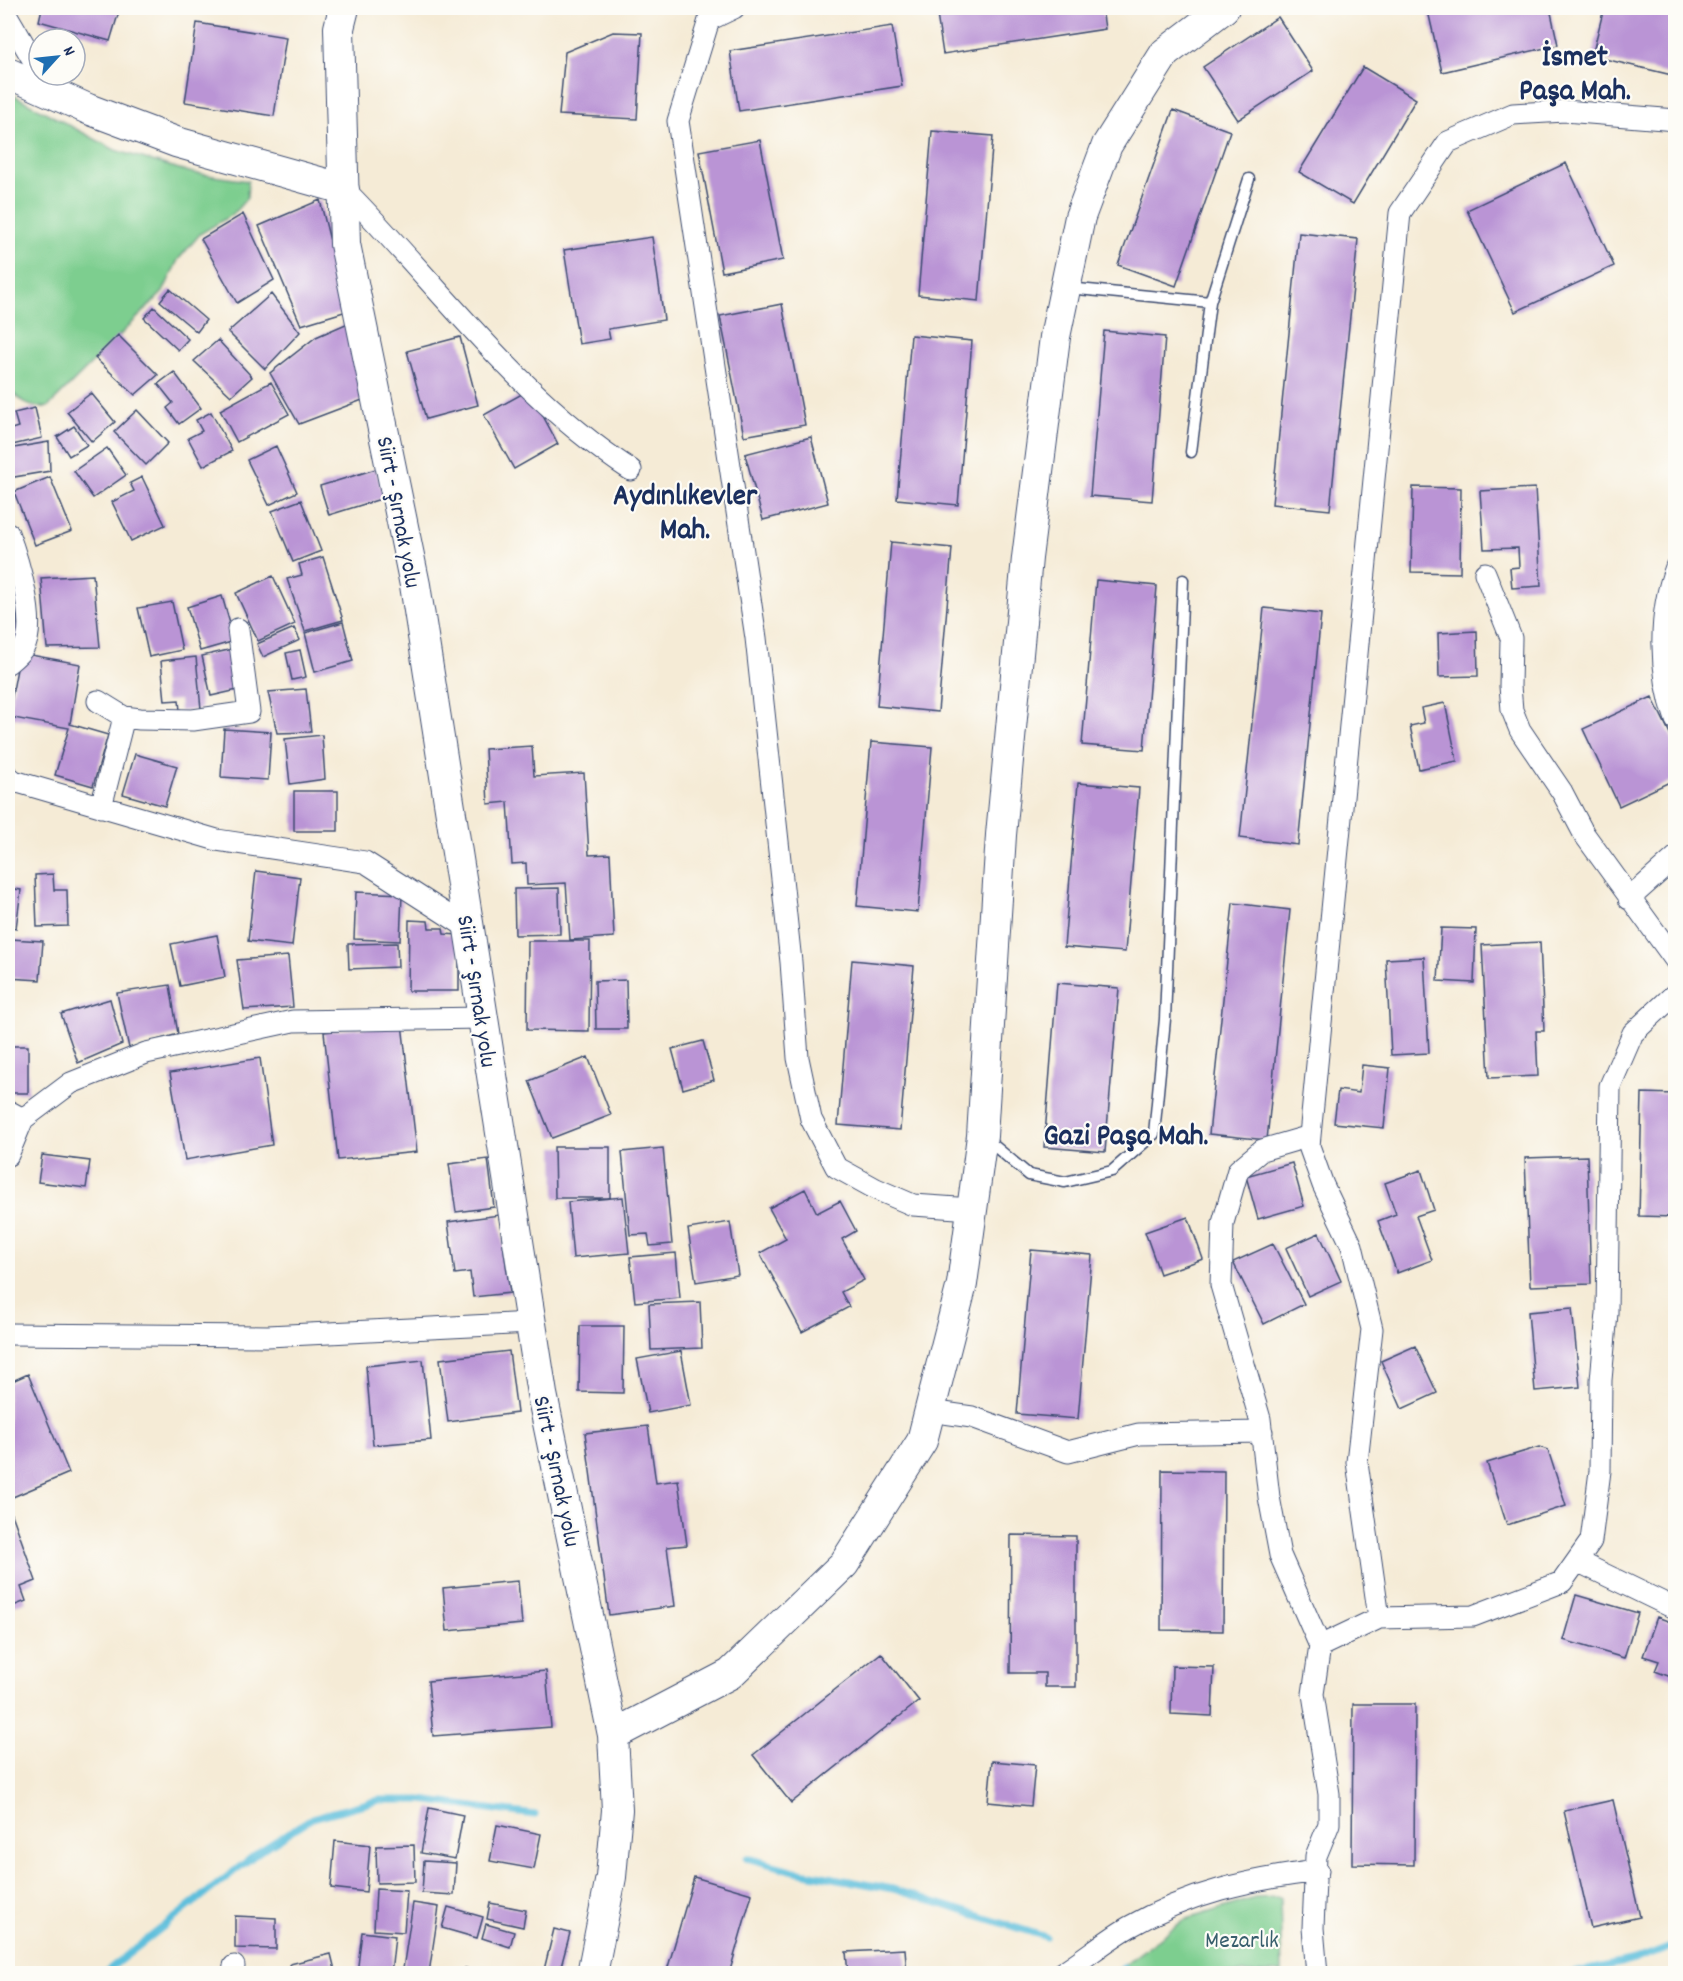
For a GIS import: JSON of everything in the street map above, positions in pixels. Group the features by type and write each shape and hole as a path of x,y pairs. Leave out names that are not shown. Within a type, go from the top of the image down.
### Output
{"street":[{"name":"Siirt - Şırnak yolu","path":"344,8 339,28 345,244 415,585 542,1394 613,1735 617,1810 611,1877 592,1974"},
{"path":"734,8 709,20 678,121 756,638 791,962 798,1058 812,1119 836,1167 876,1189 913,1205 972,1209"},
{"path":"613,1735 730,1674 844,1564 922,1442 962,1284 982,1136 1001,835 1027,558 1048,384 1065,287 1080,217 1107,145 1166,53 1224,8"},
{"path":"8,17 27,51"},
{"path":"8,72 27,76"},
{"path":"60,87 176,142 344,189 458,316 525,385 604,452 631,470"},
{"path":"1378,1618 1357,1461 1372,1329 1352,1246 1323,1185 1309,1146 1400,213 1448,142 1513,114 1565,111 1676,120"},
{"path":"8,533 23,579 28,628 25,646 8,663"},
{"path":"1676,567 1665,612 1664,649 1665,679 1676,720"},
{"path":"1485,573 1511,638 1512,710 1520,730 1562,792 1584,834 1676,962"},
{"path":"98,701 124,717 193,720 249,712 238,629"},
{"path":"101,807 124,717"},
{"path":"10,784 217,840 365,862 468,928"},
{"path":"1629,899 1676,857"},
{"path":"1320,1646 1378,1618 1473,1616 1562,1582 1591,1542 1600,1471 1601,1380 1607,1313 1610,1086 1633,1033 1676,993"},
{"path":"8,1155 15,1115 71,1083 146,1053 293,1021 483,1017"},
{"path":"1310,1136 1262,1150 1238,1170 1223,1223 1221,1285 1262,1432 1269,1497 1280,1556 1320,1646 1313,1694 1329,1794 1329,1824 1317,1856 1318,1871 1313,1928 1317,1974"},
{"path":"8,1334 268,1336 531,1323"},
{"path":"930,1411 972,1417 1068,1452 1139,1434 1262,1432"},
{"path":"1577,1561 1676,1609"},
{"path":"1060,1974 1128,1928 1185,1900 1239,1882 1318,1871"}],"lane":[{"path":"1191,452 1210,302 1250,179"},
{"path":"1065,287 1210,302"},
{"path":"982,1136 1029,1175 1065,1182 1112,1171 1154,1134 1164,1020 1184,580"}],"green space":[{"path":"8,92 115,150 193,173 248,181 247,198 233,214 200,234 178,260 163,292 48,407 35,407 25,403 8,388"},
{"name":"Mezarlık","path":"1280,1897 1282,1973 1113,1973 1184,1920 1255,1898"}],"building":[{"path":"42,8 120,8 110,41 87,35 87,27 60,27 39,21"},
{"path":"936,8 1102,8 1105,29 943,54"},
{"path":"1441,8 1550,8 1558,45 1442,72 1428,11"},
{"path":"1604,8 1656,8 1676,12 1676,76 1592,56"},
{"path":"1278,17 1313,71 1238,120 1203,67"},
{"path":"197,23 286,37 274,116 185,102"},
{"path":"892,26 902,86 739,111 730,51"},
{"path":"613,32 642,33 637,119 559,115 565,52"},
{"path":"1363,67 1416,99 1353,204 1299,172"},
{"path":"1173,110 1230,131 1176,286 1118,265"},
{"path":"932,131 993,136 979,301 918,295"},
{"path":"760,140 783,260 722,272 699,151"},
{"path":"1566,163 1614,266 1515,312 1467,210"},
{"path":"320,200 347,311 301,325 259,226"},
{"path":"243,214 274,280 237,303 201,239"},
{"path":"1299,233 1358,239 1330,510 1272,504"},
{"path":"652,237 664,320 608,329 610,339 579,344 564,250"},
{"path":"170,289 206,320 197,332 160,301"},
{"path":"271,294 300,332 265,369 228,332"},
{"path":"782,304 805,425 744,436 720,316"},
{"path":"154,307 188,339 178,350 144,318"},
{"path":"348,323 365,399 299,424 270,373 316,337"},
{"path":"1104,331 1165,337 1152,501 1090,496"},
{"path":"118,335 158,375 135,395 95,358"},
{"path":"911,335 972,341 958,505 897,499"},
{"path":"460,337 478,405 426,419 407,351"},
{"path":"218,340 252,377 231,396 194,361"},
{"path":"174,372 201,408 179,424 167,408 173,403 158,384"},
{"path":"271,382 289,414 237,442 220,410"},
{"path":"529,390 558,444 514,469 484,415"},
{"path":"91,393 115,422 92,442 67,412"},
{"path":"35,408 42,438 8,446 8,430 18,427 14,413"},
{"path":"137,410 168,443 146,465 114,432"},
{"path":"211,412 232,451 203,466 188,438 202,431 196,420"},
{"path":"74,426 87,445 69,456 57,437"},
{"path":"811,437 828,503 763,520 745,454"},
{"path":"49,442 50,471 8,478 8,449"},
{"path":"276,446 297,492 269,505 247,460"},
{"path":"107,448 126,475 93,498 74,471"},
{"path":"376,469 384,498 329,515 320,486"},
{"path":"50,477 72,531 35,545 14,492"},
{"path":"142,477 165,525 131,541 112,502 134,491 130,483"},
{"path":"1413,487 1461,488 1460,573 1411,572"},
{"path":"1535,488 1541,586 1512,588 1510,568 1519,567 1518,548 1484,549 1480,491"},
{"path":"301,500 321,551 293,562 272,511"},
{"path":"891,542 952,548 938,712 877,706"},
{"path":"323,557 343,620 305,631 287,579 302,575 299,564"},
{"path":"93,575 100,647 47,648 41,578"},
{"path":"273,576 295,624 258,641 236,593"},
{"path":"1096,580 1157,586 1144,750 1082,745"},
{"path":"222,596 235,641 200,651 187,607"},
{"path":"14,602 21,648 8,650 8,603"},
{"path":"172,602 182,650 149,657 138,608"},
{"path":"1264,608 1321,614 1298,845 1240,838"},
{"path":"343,622 353,661 315,672 305,633"},
{"path":"294,628 300,640 263,657 257,644"},
{"path":"1477,631 1478,676 1439,677 1438,633"},
{"path":"233,649 242,689 211,696 202,656"},
{"path":"300,650 306,677 292,680 286,653"},
{"path":"20,653 80,664 70,724 108,735 93,786 55,775 69,728 8,717"},
{"path":"196,657 201,709 180,711 179,700 165,701 161,661"},
{"path":"306,689 311,732 277,733 268,692"},
{"path":"1652,697 1676,746 1676,779 1619,806 1583,729"},
{"path":"1445,703 1457,761 1419,769 1410,726 1424,723 1421,708"},
{"path":"224,729 271,732 268,780 221,777"},
{"path":"322,735 325,779 290,784 285,739"},
{"path":"871,742 932,747 918,912 857,906"},
{"path":"532,746 534,776 584,773 589,855 610,854 614,937 570,940 566,883 527,885 526,863 512,864 508,802 488,804 485,749"},
{"path":"135,754 177,766 165,806 123,794"},
{"path":"1078,783 1139,788 1125,952 1064,947"},
{"path":"294,791 338,791 338,831 294,831"},
{"path":"256,871 300,877 292,946 248,941"},
{"path":"53,874 54,890 67,890 68,926 37,927 35,875"},
{"path":"8,888 21,890 16,928 8,926"},
{"path":"559,888 560,934 515,935 514,889"},
{"path":"356,892 402,894 400,941 354,939"},
{"path":"1233,903 1290,910 1267,1140 1209,1134"},
{"path":"409,920 428,921 429,928 443,928 444,934 459,935 459,991 408,991"},
{"path":"1441,928 1476,929 1474,983 1438,981"},
{"path":"217,935 225,977 180,986 171,944"},
{"path":"10,939 43,941 40,980 8,978"},
{"path":"528,941 590,941 589,1031 527,1030"},
{"path":"1540,942 1544,1031 1536,1031 1538,1076 1489,1078 1482,945"},
{"path":"397,943 398,967 349,969 348,944"},
{"path":"288,956 293,1007 244,1010 237,960"},
{"path":"1424,957 1429,1053 1391,1055 1386,959"},
{"path":"852,960 914,966 900,1130 838,1125"},
{"path":"626,980 627,1029 596,1029 595,981"},
{"path":"1057,983 1119,988 1105,1152 1044,1147"},
{"path":"170,985 178,1034 129,1048 117,993"},
{"path":"110,999 122,1044 78,1063 61,1014"},
{"path":"402,1024 417,1152 338,1160 324,1032"},
{"path":"703,1041 714,1080 683,1089 672,1049"},
{"path":"8,1046 28,1046 28,1093 8,1093"},
{"path":"588,1057 611,1115 552,1138 529,1081"},
{"path":"260,1058 272,1145 185,1160 170,1073"},
{"path":"1362,1065 1390,1068 1384,1128 1334,1123 1338,1090 1359,1093"},
{"path":"1642,1093 1676,1094 1676,1217 1639,1216"},
{"path":"554,1147 610,1147 610,1198 555,1198"},
{"path":"663,1148 672,1244 650,1246 648,1234 630,1235 622,1152"},
{"path":"42,1155 90,1161 86,1188 38,1182"},
{"path":"1587,1156 1591,1284 1530,1286 1525,1158"},
{"path":"488,1159 494,1207 456,1212 449,1164"},
{"path":"1292,1163 1304,1206 1258,1219 1246,1176"},
{"path":"1421,1170 1434,1210 1416,1216 1432,1260 1397,1273 1378,1221 1396,1214 1385,1183"},
{"path":"805,1189 817,1213 840,1201 856,1231 842,1239 864,1280 841,1292 849,1307 802,1332 760,1253 786,1239 769,1208"},
{"path":"623,1197 629,1253 573,1258 568,1202"},
{"path":"499,1215 510,1293 473,1297 470,1272 455,1274 448,1222"},
{"path":"1188,1217 1203,1259 1160,1274 1145,1232"},
{"path":"730,1222 738,1275 696,1282 688,1229"},
{"path":"1319,1233 1341,1281 1308,1296 1286,1248"},
{"path":"1273,1244 1304,1304 1264,1324 1233,1262"},
{"path":"1031,1250 1092,1255 1078,1419 1017,1414"},
{"path":"676,1253 680,1298 635,1302 630,1257"},
{"path":"700,1302 702,1348 651,1350 649,1304"},
{"path":"1572,1308 1580,1387 1535,1391 1528,1312"},
{"path":"580,1326 624,1326 623,1393 579,1392"},
{"path":"1415,1346 1437,1393 1402,1409 1381,1361"},
{"path":"509,1351 517,1413 448,1422 440,1359"},
{"path":"681,1351 691,1405 648,1413 637,1359"},
{"path":"423,1360 431,1440 373,1445 366,1366"},
{"path":"28,1374 69,1473 8,1499 8,1383"},
{"path":"648,1426 656,1483 678,1480 687,1545 667,1547 675,1606 609,1615 585,1433"},
{"path":"1539,1447 1548,1450 1566,1506 1507,1525 1487,1463"},
{"path":"1162,1470 1224,1471 1223,1631 1161,1630"},
{"path":"12,1514 36,1581 21,1587 26,1601 8,1608 8,1516"},
{"path":"1011,1535 1076,1536 1076,1687 1045,1687 1045,1673 1010,1673"},
{"path":"518,1581 522,1624 447,1631 443,1588"},
{"path":"1576,1595 1638,1613 1624,1658 1563,1640"},
{"path":"1657,1617 1676,1624 1676,1679 1655,1671 1659,1661 1643,1656"},
{"path":"881,1653 919,1701 791,1803 753,1755"},
{"path":"1172,1666 1214,1667 1212,1716 1171,1714"},
{"path":"546,1671 551,1727 433,1736 428,1681"},
{"path":"1353,1704 1415,1704 1414,1865 1352,1864"},
{"path":"992,1761 1035,1765 1031,1806 988,1802"},
{"path":"1613,1800 1640,1917 1591,1928 1564,1811"},
{"path":"429,1808 463,1815 455,1859 421,1853"},
{"path":"497,1825 541,1834 534,1869 490,1861"},
{"path":"335,1841 370,1845 366,1892 331,1888"},
{"path":"414,1845 415,1882 377,1883 376,1846"},
{"path":"424,1861 456,1863 454,1895 422,1893"},
{"path":"694,1877 752,1894 729,1974 666,1974"},
{"path":"376,1889 407,1891 404,1932 374,1930"},
{"path":"413,1903 439,1907 429,1973 403,1969"},
{"path":"490,1903 526,1910 523,1927 487,1919"},
{"path":"448,1907 483,1917 477,1938 442,1928"},
{"path":"235,1916 276,1918 276,1949 235,1948"},
{"path":"486,1924 514,1932 510,1947 482,1938"},
{"path":"554,1929 570,1933 559,1974 543,1974"},
{"path":"362,1932 395,1936 391,1974 357,1974"},
{"path":"905,1949 907,1974 848,1974 846,1952"},
{"path":"331,1954 336,1974 293,1974 290,1964"},
{"path":"465,1968 487,1973 487,1974 463,1974"}],"waterway":[{"path":"103,1974 260,1851 312,1818 379,1800 421,1800 535,1815"},
{"path":"747,1858 795,1871 893,1889 1046,1937"},
{"path":"1569,1974 1635,1960 1676,1944"},
{"path":"1123,1968 1130,1974"}],"district":[{"name":"İsmet Paşa Mah.","path":"1575,72"},
{"name":"Aydınlıkevler Mah.","path":"685,511"},
{"name":"Gazi Paşa Mah.","path":"1126,1134"}]}
